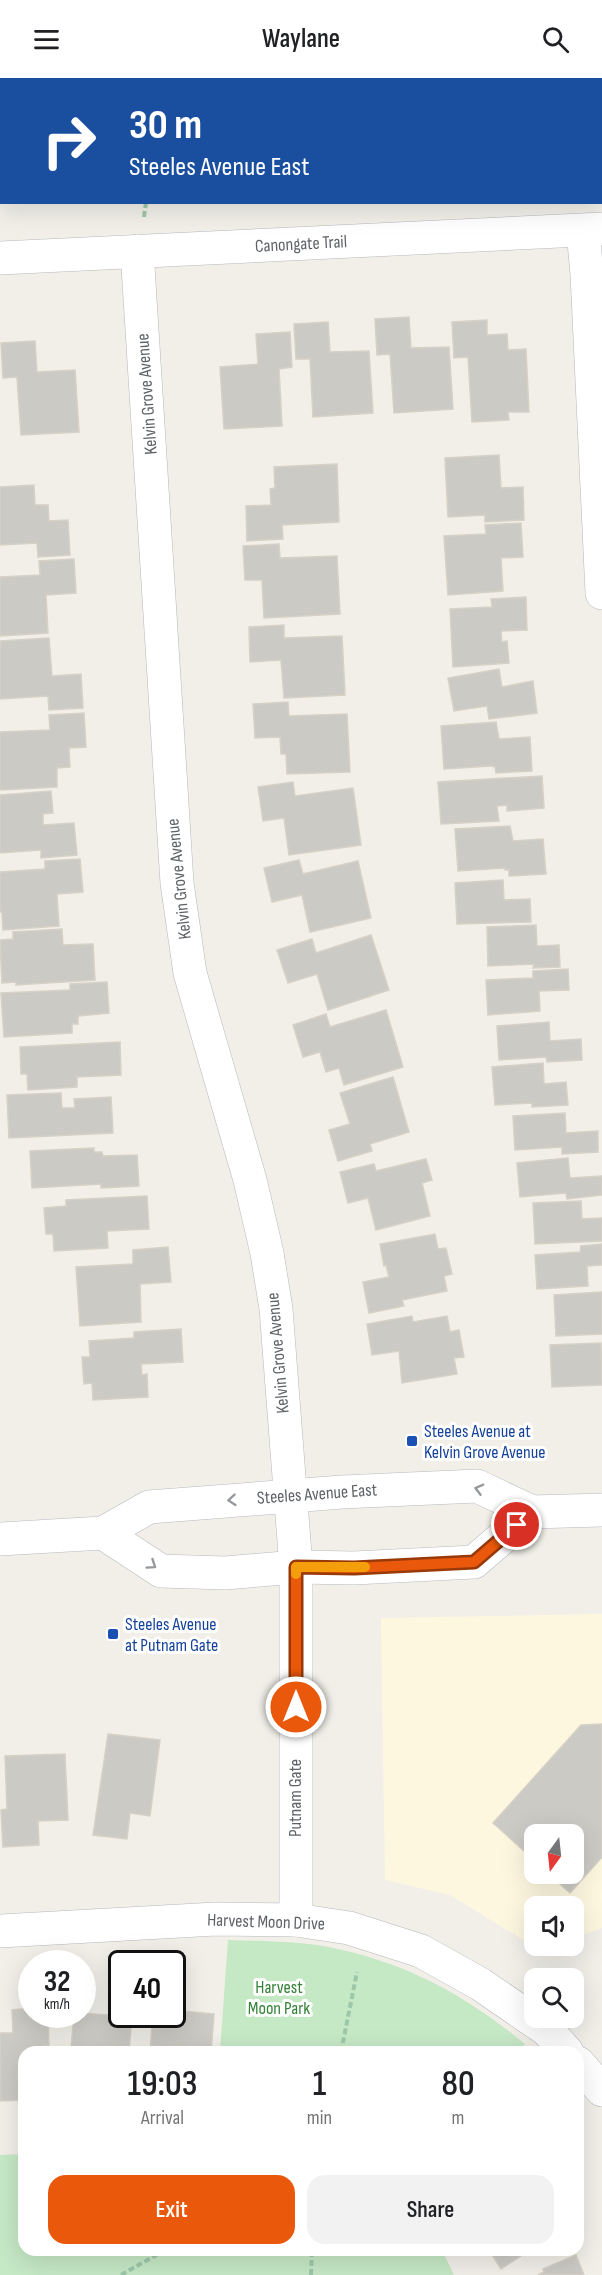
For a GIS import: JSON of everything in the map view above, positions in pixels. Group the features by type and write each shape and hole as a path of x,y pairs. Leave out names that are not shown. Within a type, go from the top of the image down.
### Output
{"street":[{"name":"Canongate Trail","path":"0,258 593,230"},
{"path":"593,230 587,274 602,593"},
{"name":"Kelvin Grove Avenue","path":"137,251 177,884 190,973 250,1180 267,1253 276,1309 296,1567"},
{"name":"Steeles Avenue East","path":"0,1539 103,1533 149,1507 290,1496 477,1486 532,1512 602,1510"},
{"path":"103,1533 161,1571 225,1573 296,1567 354,1568 474,1562 532,1512"},
{"name":"Putnam Gate","path":"296,1567 296,1920"},
{"name":"Harvest Moon Drive","path":"0,1931 216,1918 296,1920 349,1928 421,1951 480,1984 547,2030 562,2046"},
{"path":"584,2070 602,2090"}],"path":[{"path":"342,2046 357,1972"},
{"path":"121,2275 154,2256"},
{"path":"311,2275 312,2256"}],"shaded area":[{"path":"602,1614 602,1928 584,1935 584,1896 524,1896 524,1940 450,1895 385,1880 381,1618"}],"green space":[{"name":"Harvest Moon Park","path":"228,1940 317,1945 384,1962 457,1996 480,2010 525,2044 523,2046 220,2046"},
{"path":"18,2154 18,2256 445,2256 454,2275 0,2275 0,2155"}],"building":[{"path":"409,317 411,348 449,347 453,409 394,413 390,354 377,355 375,319"},
{"path":"487,320 487,335 507,334 508,350 526,349 529,412 508,412 509,420 472,422 468,357 454,358 452,322"},
{"path":"328,322 330,352 369,351 373,413 313,417 310,359 296,359 294,324"},
{"path":"290,332 292,367 279,369 282,426 224,429 220,367 258,364 256,334"},
{"path":"35,341 37,372 75,370 79,432 21,435 17,377 3,378 1,343"},
{"path":"499,455 501,488 523,487 524,520 485,522 485,515 448,517 445,458"},
{"path":"337,464 339,522 282,525 283,539 247,541 246,506 271,505 270,489 275,488 274,467"},
{"path":"34,485 35,505 48,505 49,521 68,520 70,555 38,557 37,543 0,545 0,487"},
{"path":"521,523 523,557 501,558 503,591 448,595 444,536 486,534 485,525"},
{"path":"279,544 280,558 337,556 340,614 264,618 262,580 245,580 243,546"},
{"path":"74,559 76,593 46,595 48,633 0,636 0,577 40,575 39,561"},
{"path":"526,597 527,630 501,631 502,642 507,641 509,663 453,667 450,609 492,607 491,599"},
{"path":"284,625 284,638 342,636 345,695 284,698 281,660 250,662 249,627"},
{"path":"49,638 52,676 81,674 83,708 49,710 48,696 0,699 0,641"},
{"path":"499,669 502,687 533,681 537,713 489,719 487,706 454,711 448,678"},
{"path":"288,702 289,716 347,714 350,772 287,774 286,754 281,754 280,737 255,738 253,704"},
{"path":"84,713 86,747 69,748 70,767 57,768 57,787 0,790 0,732 50,730 49,715"},
{"path":"496,722 499,739 530,737 532,771 496,773 495,767 491,766 444,769 441,726"},
{"path":"542,776 544,808 507,811 507,805 497,806 499,821 441,824 438,782"},
{"path":"293,782 295,796 353,788 361,845 289,855 284,818 263,821 258,787"},
{"path":"51,791 53,813 43,814 43,825 74,823 77,855 41,858 41,850 0,853 0,795"},
{"path":"510,826 513,841 543,839 546,874 509,876 509,870 505,868 458,871 455,829"},
{"path":"80,859 83,892 57,894 59,926 3,930 2,912 0,912 0,872 45,869 45,861"},
{"path":"299,860 303,874 358,861 371,918 310,932 302,895 272,902 264,868"},
{"path":"503,880 504,900 530,899 531,922 457,924 455,883"},
{"path":"536,925 537,946 559,945 560,967 533,968 534,964 488,966 487,927"},
{"path":"62,929 63,945 93,944 95,980 16,985 16,982 2,983 0,940 13,939 13,932"},
{"path":"371,935 389,990 328,1010 317,974 288,983 277,950 312,939 316,953"},
{"path":"568,969 569,990 539,991 540,1011 488,1015 486,980 533,978 533,971"},
{"path":"107,982 109,1013 78,1016 78,1024 72,1024 72,1033 4,1037 1,993 70,990 70,984"},
{"path":"386,1010 403,1067 344,1085 339,1068 326,1072 320,1052 303,1057 293,1025 326,1014 330,1027"},
{"path":"549,1022 550,1041 581,1039 582,1060 547,1062 546,1057 499,1060 497,1026"},
{"path":"120,1042 121,1075 77,1077 77,1087 28,1090 27,1074 21,1074 20,1047"},
{"path":"543,1063 544,1084 566,1082 568,1105 532,1107 532,1103 495,1105 492,1067"},
{"path":"393,1077 409,1132 370,1144 372,1151 338,1161 329,1130 350,1124 340,1093"},
{"path":"61,1093 62,1108 75,1108 74,1099 111,1097 113,1133 9,1138 7,1095"},
{"path":"565,1113 566,1133 598,1131 598,1152 562,1154 562,1147 515,1150 513,1116"},
{"path":"94,1148 94,1152 102,1152 103,1156 137,1155 139,1186 101,1188 101,1184 32,1188 30,1151"},
{"path":"568,1158 570,1178 602,1176 602,1195 567,1199 566,1193 520,1197 517,1163"},
{"path":"426,1159 432,1180 422,1183 430,1216 376,1230 368,1198 348,1203 340,1172 374,1164 376,1171"},
{"path":"147,1196 149,1229 107,1231 108,1248 54,1251 53,1234 46,1234 44,1208 66,1206 66,1200"},
{"path":"581,1201 582,1219 602,1218 602,1241 535,1244 533,1203"},
{"path":"435,1234 438,1249 446,1248 452,1274 444,1276 447,1291 402,1300 404,1306 369,1313 363,1282 389,1277 386,1265 384,1266 380,1244"},
{"path":"602,1244 602,1265 587,1266 588,1286 537,1289 535,1255 580,1252 581,1246"},
{"path":"168,1247 171,1282 140,1284 141,1322 80,1326 76,1267 133,1264 133,1250"},
{"path":"602,1292 602,1334 556,1336 554,1295"},
{"path":"412,1316 413,1322 447,1316 450,1332 459,1330 464,1357 454,1358 457,1374 402,1383 399,1351 372,1355 367,1324"},
{"path":"181,1329 183,1362 141,1364 142,1375 147,1374 148,1397 93,1400 92,1383 84,1384 82,1357 90,1357 89,1341 134,1338 134,1332"},
{"path":"601,1343 602,1385 552,1387 550,1345"},
{"path":"602,1724 602,1857 584,1877 584,1824 524,1824 524,1851 493,1823 581,1725"},
{"path":"108,1734 160,1740 150,1816 130,1813 127,1839 93,1835"},
{"path":"65,1754 68,1820 38,1821 39,1845 3,1847 1,1810 7,1809 5,1756"},
{"path":"560,1884 578,1884 570,1893"},
{"path":"18,2009 18,2028 48,2028 49,2046 18,2046 18,2100 0,2101 0,2033 13,2033 12,2010"},
{"path":"186,2011 214,2014 211,2046 150,2046 152,2028 186,2028"},
{"path":"96,2014 108,2015 108,2028 131,2028 130,2046 71,2046 73,2028 96,2028"},
{"path":"493,2256 521,2256 501,2269"},
{"path":"576,2256 584,2275 538,2275 544,2272 543,2269"}],"slow traffic":[{"path":"296,1574 296,1567 365,1567"}],"place":[{"name":"Steeles Avenue at Kelvin Grove Avenue","path":"412,1441"},
{"name":"Steeles Avenue at Putnam Gate","path":"113,1634"}],"route":[{"path":"296,1707 296,1567 354,1568 474,1562 517,1525"}]}
